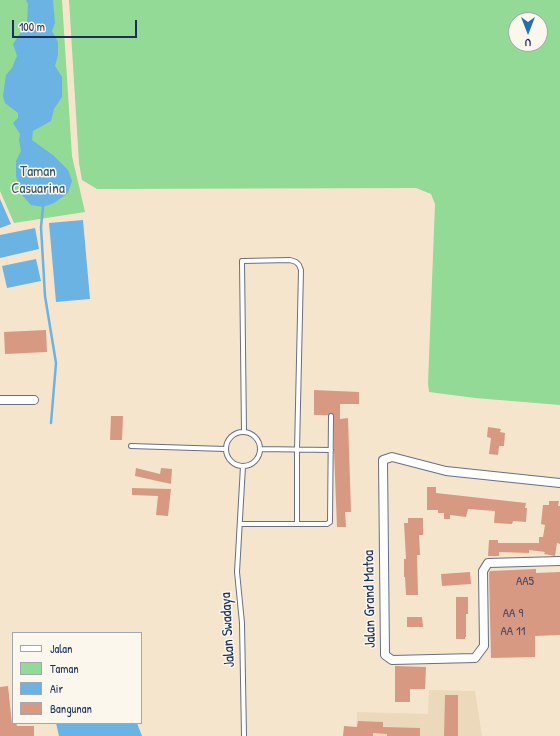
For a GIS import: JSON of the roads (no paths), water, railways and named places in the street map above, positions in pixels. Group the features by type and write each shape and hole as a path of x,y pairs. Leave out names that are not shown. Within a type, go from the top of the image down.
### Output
{"street":[{"path":"0,400 34,400"},
{"name":"Jalan Grand Matoa","path":"560,483 446,471 392,457 383,460 385,655 392,660 476,658 484,646 483,571 488,564 560,561"}],"lane":[{"path":"244,432 242,261 290,260 299,265 300,277 297,524"},
{"path":"240,524 327,524 330,522 331,416"},
{"path":"237,432 251,433 256,437 260,449 259,456 255,461 250,465 243,466 236,465 230,461 225,449 231,436 237,432"},
{"path":"131,446 225,449"},
{"path":"260,449 331,450"},
{"name":"Jalan Swadaya","path":"243,466 237,572 242,623 244,736"}],"water":[{"path":"26,0 53,0 55,23 52,31 58,42 58,55 55,66 62,77 62,97 54,109 51,121 33,131 32,140 54,156 68,170 72,181 68,193 54,203 43,207 31,205 22,195 16,176 16,161 21,151 19,140 20,134 13,123 18,118 18,113 5,103 3,96 6,75 12,68 17,56 13,44 27,23 28,4"},
{"path":"0,199 11,224 0,228"},
{"path":"83,220 90,299 56,302 49,223"},
{"path":"35,228 39,249 0,258 0,235"},
{"path":"36,259 41,281 7,288 2,266"},
{"path":"56,724 137,724 142,736 59,736"}],"waterway":[{"path":"42,204 41,227 45,296 56,363 51,423"}],"park label":[{"name":"Taman Casuarina","path":"38,180"}]}
